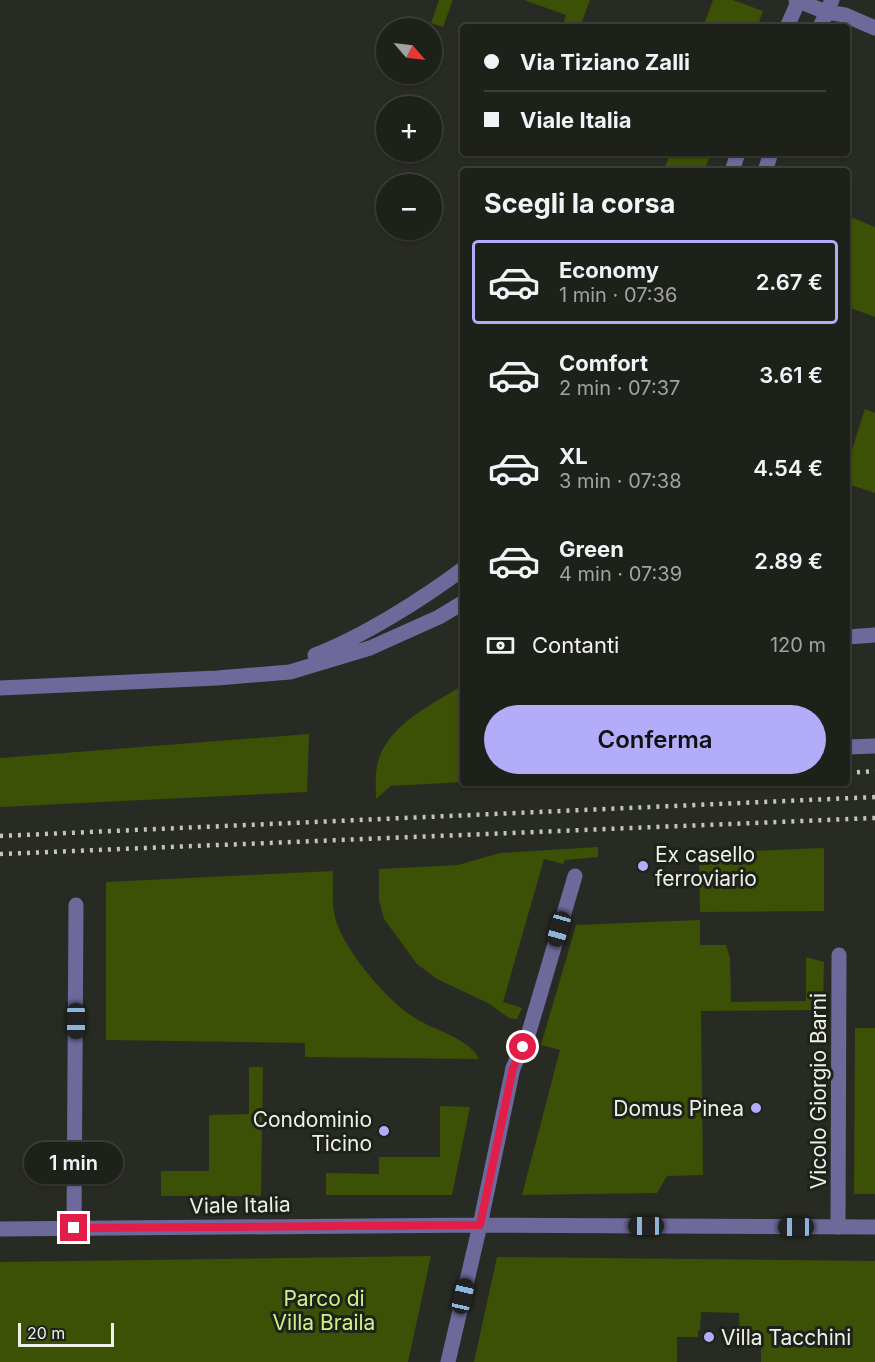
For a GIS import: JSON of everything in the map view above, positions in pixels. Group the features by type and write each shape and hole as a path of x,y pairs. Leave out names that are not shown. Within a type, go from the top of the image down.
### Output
{"street":[{"path":"788,24 798,0 829,6 875,28"},
{"path":"821,24 829,6"},
{"path":"264,675 331,649 439,586 460,571"},
{"path":"0,688 290,672 370,648 439,617 460,604"},
{"path":"850,637 875,635"},
{"path":"850,747 875,746"},
{"path":"448,1362 513,1068 529,1032 575,876"},
{"path":"74,1228 76,905"},
{"name":"Vicolo Giorgio Barni","path":"838,1227 839,955"},
{"name":"Viale Italia","path":"0,1229 480,1225 875,1227"}],"green space":[{"path":"439,0 453,0 443,27 442,18 433,18"},
{"path":"524,0 590,0 581,24 563,24 566,15"},
{"path":"713,0 733,0 763,11 758,24 704,24"},
{"path":"669,156 710,156 705,168 665,168"},
{"path":"850,217 875,227 875,317 850,308"},
{"path":"865,409 875,413 875,493 850,485 850,456"},
{"path":"460,687 460,782 391,786 376,799 377,766 382,752 389,739 424,709"},
{"path":"309,734 307,792 0,807 0,758"},
{"path":"598,847 598,857 565,860 563,864 544,859 503,1002 522,1008 517,1019 509,1018 488,1003 437,979 417,964 384,919 379,900 379,869 458,865 500,853"},
{"path":"824,848 824,911 700,912 699,853"},
{"path":"333,871 334,913 344,938 362,966 398,1005 422,1022 462,1042 475,1052 479,1059 305,1057 305,1043 106,1040 106,882"},
{"path":"700,920 700,945 726,945 730,958 731,1002 806,1001 806,957 824,962 823,1010 701,1011 703,1175 667,1176 657,1193 522,1195 560,1050 541,1045 576,925"},
{"path":"855,1028 875,1028 875,1194 854,1194"},
{"path":"249,1067 263,1067 261,1196 161,1196 161,1171 209,1171 209,1115 249,1114"},
{"path":"440,1106 470,1107 452,1195 326,1195 326,1173 379,1174 379,1157 440,1157"},
{"name":"Parco di Villa Braila","path":"431,1256 408,1362 0,1362 0,1262"},
{"path":"497,1257 875,1261 875,1362 761,1362 761,1338 740,1337 739,1313 701,1312 698,1337 677,1337 677,1362 474,1362"}],"railway":[{"path":"850,773 875,771"},
{"path":"0,836 875,797"},
{"path":"0,854 875,818"}],"place":[{"name":"Ex casello ferroviario","path":"643,866"},
{"name":"Domus Pinea","path":"756,1108"},
{"name":"Condominio Ticino","path":"384,1131"},
{"name":"Villa Tacchini","path":"709,1337"}],"route":[{"path":"74,1228 480,1225 513,1068 523,1047"}]}
